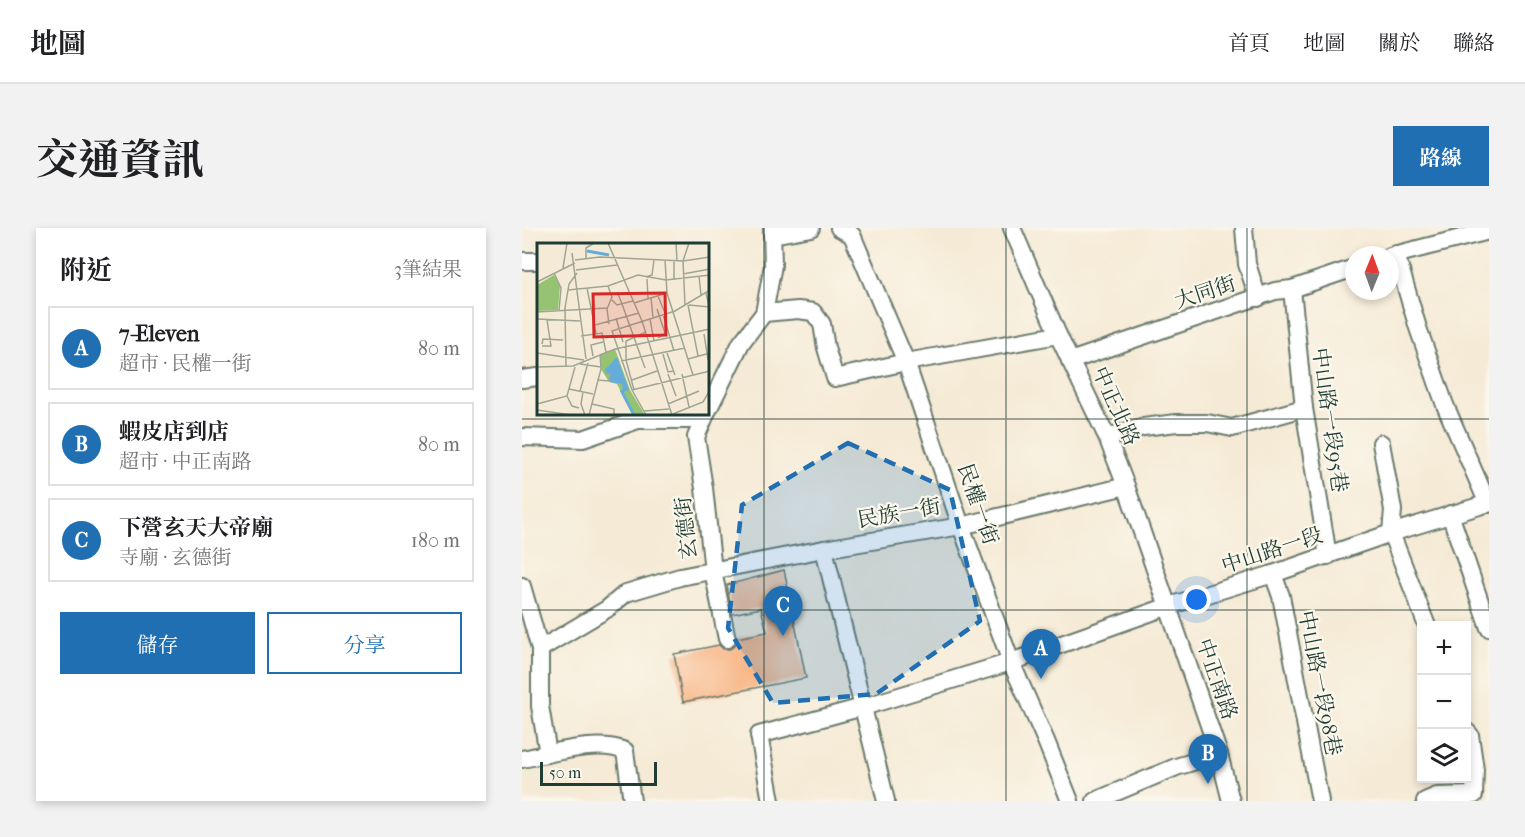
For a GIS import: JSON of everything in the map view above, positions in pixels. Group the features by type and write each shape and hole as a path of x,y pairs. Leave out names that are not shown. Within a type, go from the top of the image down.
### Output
{"street":[{"path":"772,232 811,228"},
{"name":"民權一街","path":"839,228 852,234 906,362 961,526 1011,662 1070,801"},
{"name":"中正北路","path":"1012,228 1058,335 1107,437 1169,606"},
{"path":"1244,228 1246,264 1258,298"},
{"path":"1399,254 1489,231"},
{"name":"玄德街","path":"710,408 741,343 764,313 773,265 772,232"},
{"name":"大同街","path":"1070,361 1275,291 1292,289 1345,271"},
{"path":"1399,273 1445,405 1488,504"},
{"name":"中山路一段95巷","path":"1292,289 1304,408 1328,556"},
{"path":"764,313 798,310 813,312 822,324 835,378 906,362 1058,335"},
{"path":"522,379 537,377"},
{"path":"1107,437 1143,427 1177,423 1207,423 1232,428 1304,408"},
{"path":"522,437 583,439 638,420 695,420 706,416"},
{"name":"玄德街","path":"706,416 696,437 713,571 727,639"},
{"path":"1381,443 1393,510 1391,533 1425,621"},
{"name":"民族一街","path":"540,649 607,609 626,592 680,577 824,549 961,526 1126,486"},
{"name":"中山路一段","path":"771,801 759,735 863,707 1011,662 1169,606 1328,556 1450,514 1488,504"},
{"path":"1450,514 1489,628"},
{"path":"824,549 886,801"},
{"name":"中山路一段98巷","path":"1273,574 1281,596 1320,801"},
{"path":"522,586 527,618 540,649 540,706 548,754"},
{"name":"中正南路","path":"1169,606 1219,754 1231,801"},
{"path":"1425,801 1437,796 1474,795 1471,744"},
{"path":"522,759 614,746 625,752 632,801"},
{"path":"1095,801 1176,767 1219,754"}],"highlighted area":[{"path":"848,443 950,490 980,621 876,694 773,703 728,628 742,505"}],"building":[{"path":"784,570 806,678 683,702 674,654 719,645 723,649 730,649 737,638 767,632 761,608 732,614 727,585"}],"place":[{"name":"下營玄天大帝廟","path":"783,636"},
{"name":"7-Eleven","path":"1041,679"},
{"name":"蝦皮店到店","path":"1208,784"}]}
